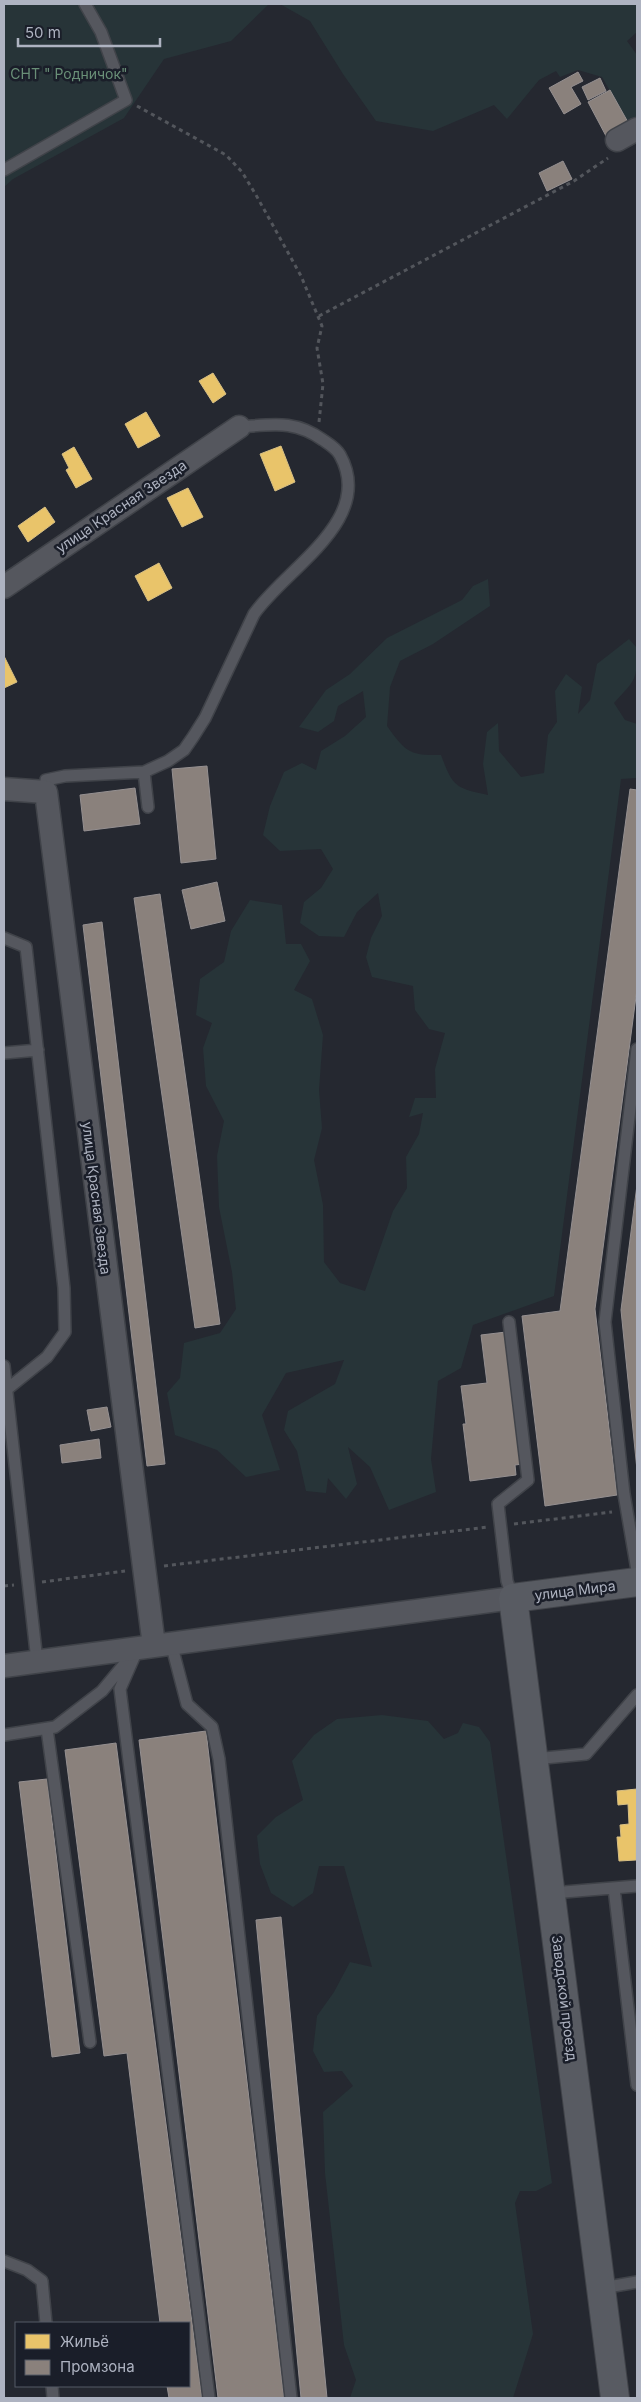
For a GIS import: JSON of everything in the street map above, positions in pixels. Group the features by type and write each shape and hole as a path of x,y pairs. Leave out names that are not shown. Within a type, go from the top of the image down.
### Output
{"main road":[{"name":"улица Мира","path":"513,1598 637,1582"},
{"name":"Заводской проезд","path":"513,1598 615,2398"}],"street":[{"path":"617,140 637,129"},
{"name":"улица Красная Звезда","path":"4,587 238,427"},
{"path":"4,790 46,792"},
{"name":"улица Красная Звезда","path":"46,792 154,1646"},
{"path":"4,1666 513,1598"}],"lane":[{"path":"4,170 126,100 102,32 85,4"},
{"path":"46,792 46,780 65,776 144,772 168,761 184,750 205,718 254,614 265,598 322,544 346,506 349,485 346,465 338,450 303,428 281,424 238,427"},
{"path":"144,772 148,807"},
{"path":"4,938 26,947 64,1288 65,1332 47,1357 6,1390"},
{"path":"637,1049 605,1322 627,1510 637,1570"},
{"path":"4,1054 38,1050"},
{"path":"509,1322 528,1480 498,1504 507,1582 513,1598"},
{"path":"4,1366 37,1661"},
{"path":"4,1735 55,1727 102,1692 154,1646"},
{"path":"154,1646 120,1689 209,2398"},
{"path":"154,1646 187,1704 212,1727 219,1759 292,2398"},
{"path":"534,1759 586,1754 637,1695"},
{"path":"47,1729 90,2042"},
{"path":"552,1893 637,1886"},
{"path":"614,1888 637,2085"},
{"path":"4,2261 27,2270 42,2281 46,2322"},
{"path":"602,2288 637,2282"}],"path":[{"path":"126,100 204,141 226,155 242,172 301,276 322,326 316,348 323,384 317,436"},
{"path":"319,316 574,181 608,158 617,140"},
{"path":"41,1582 627,1510"},
{"path":"4,1586 22,1584"}],"green space":[{"name":"СНТ \" Родничок\"","path":"4,4 269,4 231,41 164,59 124,118 13,179 4,187"},
{"path":"280,4 637,4 637,32 627,41 637,55 637,118 629,124 602,77 578,70 560,77 556,71 539,80 507,119 494,105 433,131 376,121 343,74 310,21"},
{"path":"488,579 490,606 433,644 400,661 390,687 387,726 409,750 415,753 441,755 452,780 462,788 488,795 483,764 487,732 498,723 499,751 521,777 544,773 548,735 557,722 555,691 566,674 582,687 578,714 590,700 597,664 629,639 637,648 636,674 631,684 614,703 625,720 637,724 637,778 621,779 554,1296 473,1325 461,1368 438,1381 431,1459 436,1492 389,1510 370,1467 348,1447 357,1484 346,1499 328,1478 326,1493 306,1491 297,1451 284,1430 288,1411 335,1384 344,1360 286,1373 262,1415 280,1470 246,1477 217,1450 175,1435 167,1393 180,1378 184,1343 220,1333 236,1309 232,1272 219,1207 217,1156 224,1121 206,1086 203,1048 212,1023 196,1015 200,979 224,962 231,931 250,900 282,905 286,944 301,944 310,961 294,990 312,999 323,1035 319,1090 322,1128 314,1160 323,1205 324,1262 340,1283 365,1291 393,1211 407,1188 406,1157 419,1134 423,1113 409,1117 415,1098 436,1098 435,1069 445,1033 429,1029 415,1010 413,986 372,977 366,957 371,938 382,916 378,893 357,912 344,937 319,936 300,923 304,902 321,888 333,869 321,849 280,851 263,835 270,806 284,772 302,763 316,770 321,751 345,736 366,717 363,691 338,706 334,721 318,732 299,727 326,690 350,674 387,638 462,600 473,586"},
{"path":"382,1715 428,1721 444,1739 458,1733 463,1723 479,1727 490,1742 552,2183 536,2191 520,2191 515,2203 533,2334 513,2398 350,2398 356,2380 344,2345 325,2173 323,2112 353,2086 342,2071 324,2072 313,2051 317,2016 334,1992 350,1962 372,1967 344,1866 319,1866 313,1893 293,1907 271,1893 260,1864 257,1836 276,1817 303,1800 292,1761 314,1735 337,1719"}],"building: Жильё":[{"path":"213,373 226,394 213,403 199,381"},
{"path":"146,412 160,436 138,448 125,424"},
{"path":"281,446 295,482 275,491 260,454"},
{"path":"74,447 92,479 76,488 66,470 69,468 62,454"},
{"path":"188,488 203,517 182,527 167,498"},
{"path":"45,507 55,522 28,542 18,526"},
{"path":"159,563 172,588 148,601 135,576"},
{"path":"4,656 17,682 4,688"},
{"path":"637,1789 636,1860 619,1861 617,1837 621,1837 620,1825 629,1824 628,1804 618,1805 617,1791"}],"building: Промзона":[{"path":"578,72 583,81 571,87 581,104 564,114 549,88"},
{"path":"600,78 606,91 588,100 582,87"},
{"path":"610,90 629,124 606,136 588,102"},
{"path":"563,161 572,179 547,191 539,173"},
{"path":"207,766 216,859 181,863 172,769"},
{"path":"135,788 140,824 84,831 80,795"},
{"path":"630,789 637,790 637,989 595,1309 617,1495 545,1506 522,1316 560,1311"},
{"path":"217,882 225,921 191,929 182,890"},
{"path":"160,894 220,1324 195,1328 134,898"},
{"path":"102,922 165,1464 147,1466 83,925"},
{"path":"637,1185 637,1470 621,1310"},
{"path":"506,1332 523,1464 515,1465 516,1475 470,1481 463,1424 466,1424 461,1386 487,1383 481,1335"},
{"path":"107,1407 111,1427 91,1431 87,1410"},
{"path":"99,1439 101,1458 62,1463 60,1445"},
{"path":"206,1731 284,2398 218,2398 139,1740"},
{"path":"116,1743 202,2398 169,2398 167,2387 190,2387 190,2322 160,2322 127,2053 104,2056 65,1750"},
{"path":"47,1779 80,2053 52,2057 19,1782"},
{"path":"281,1917 327,2398 301,2398 256,1920"}]}
